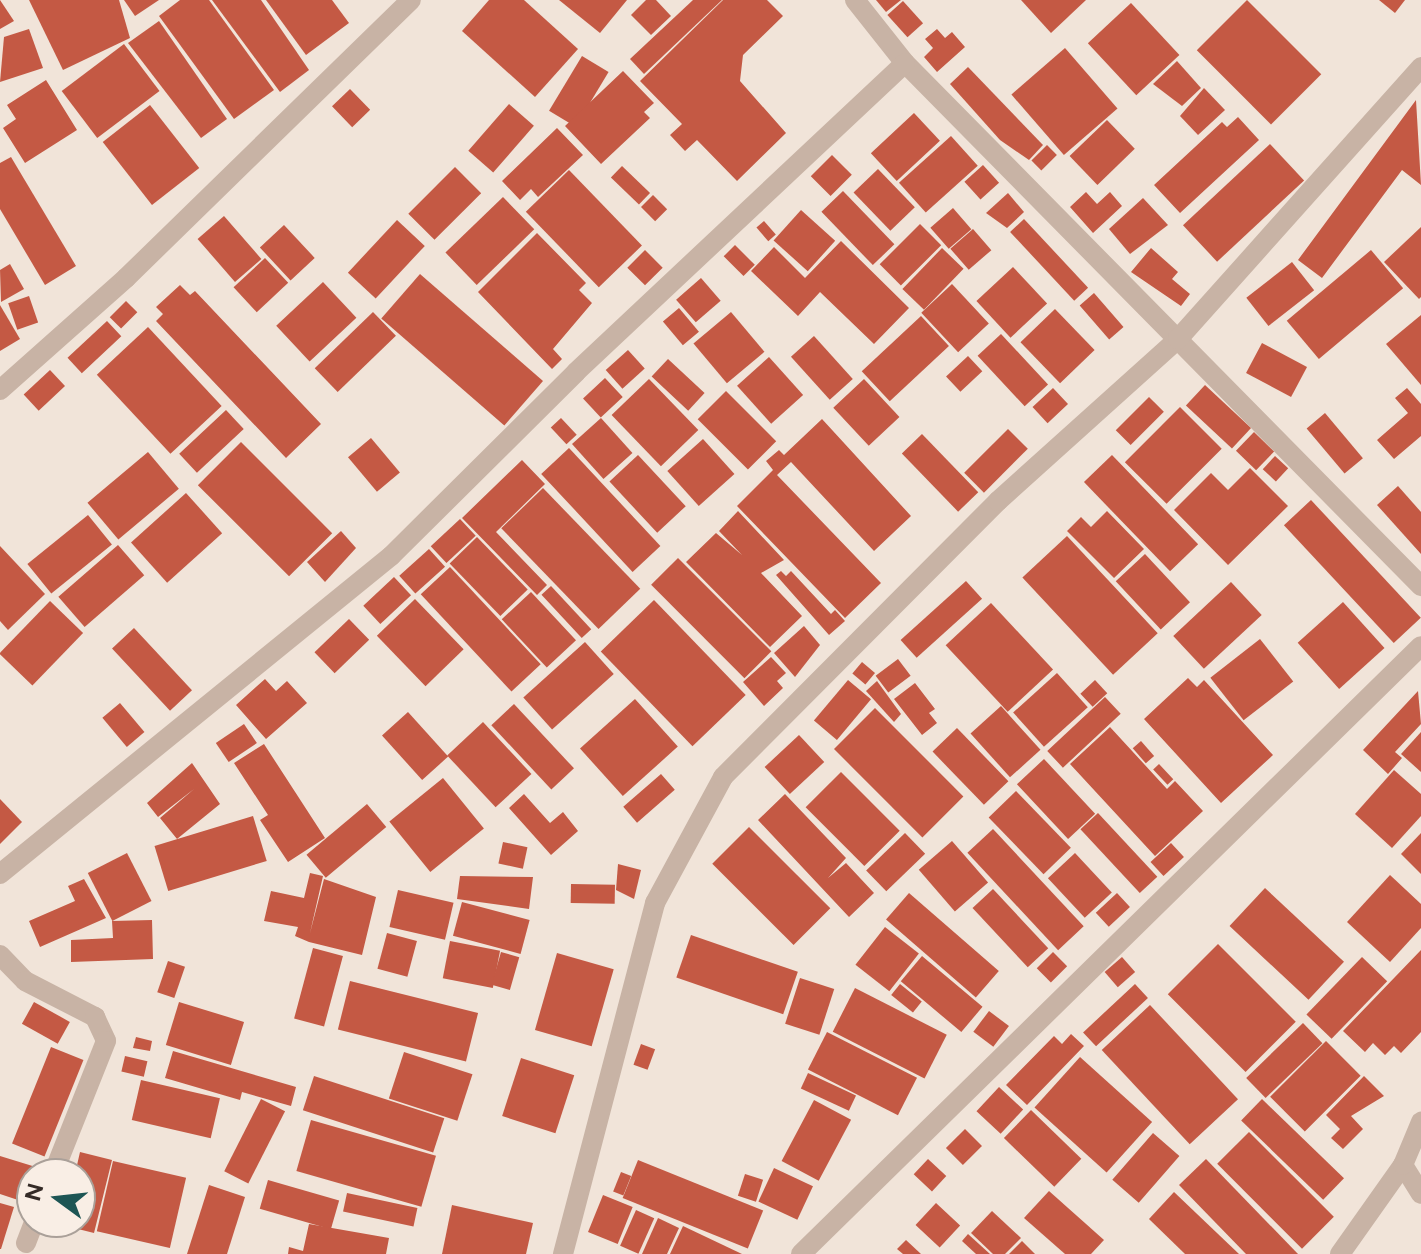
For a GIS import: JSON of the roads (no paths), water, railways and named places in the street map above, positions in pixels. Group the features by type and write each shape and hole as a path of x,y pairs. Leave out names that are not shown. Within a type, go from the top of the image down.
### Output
{"street":[{"path":"0,390 126,278 411,0"},
{"path":"855,0 905,63 1421,586"},
{"path":"0,874 391,556 576,372 905,63"},
{"path":"563,1254 655,903 723,777 998,501 1178,339 1421,67"},
{"path":"801,1254 1421,646"},
{"path":"0,955 25,981 95,1017 106,1041 59,1158"},
{"path":"1340,1254 1403,1165 1421,1122"},
{"path":"1403,1165 1421,1194"},
{"path":"26,1243 28,1238"}]}
